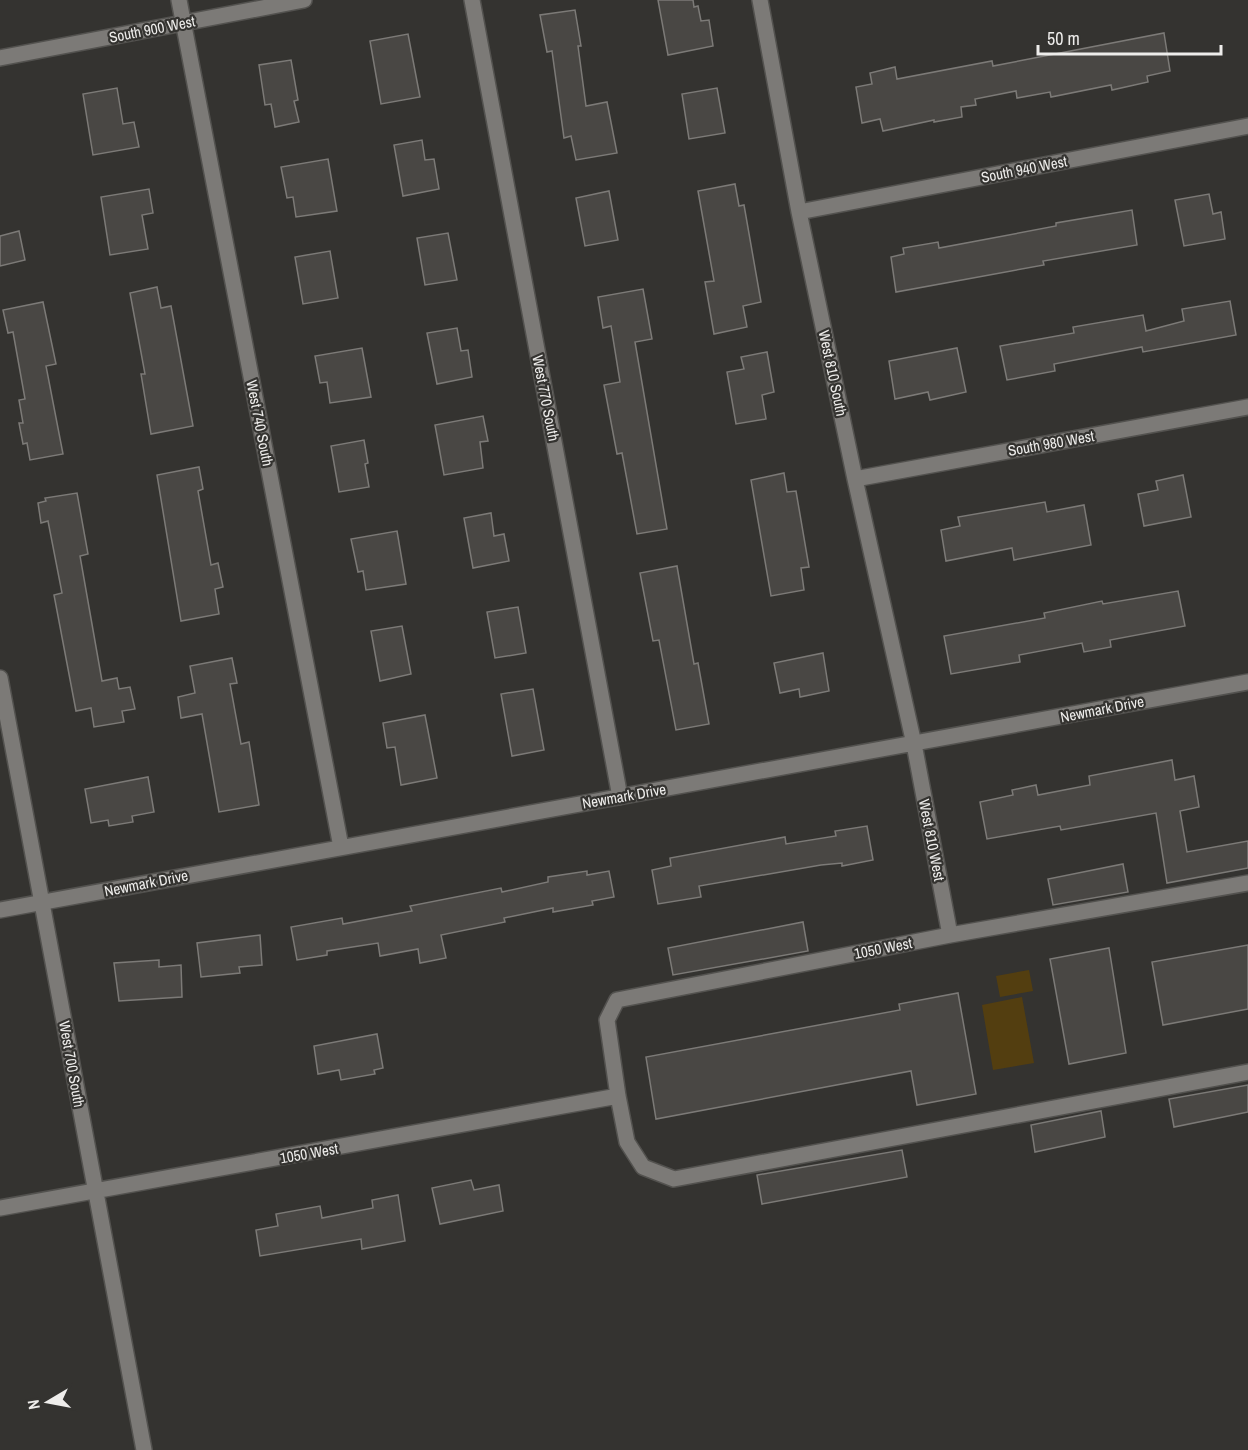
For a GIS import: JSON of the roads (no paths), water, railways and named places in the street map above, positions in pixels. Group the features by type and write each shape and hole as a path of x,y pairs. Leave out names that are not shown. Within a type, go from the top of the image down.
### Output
{"street":[{"name":"West 740 South","path":"179,0 341,847"},
{"name":"South 900 West","path":"0,58 303,0"},
{"name":"West 770 South","path":"471,0 620,797"},
{"name":"West 810 South","path":"760,0 799,212 914,744"},
{"name":"South 940 West","path":"799,212 1248,126"},
{"name":"South 980 West","path":"855,479 1248,407"},
{"name":"West 700 South","path":"0,678 144,1450"},
{"name":"Newmark Drive","path":"0,910 1248,682"},
{"name":"West 810 West","path":"914,744 950,935"},
{"name":"1050 West","path":"1248,883 950,935 617,1000 607,1020 627,1142 644,1167 674,1179 1248,1072"},
{"name":"1050 West","path":"0,1208 618,1096"}]}
